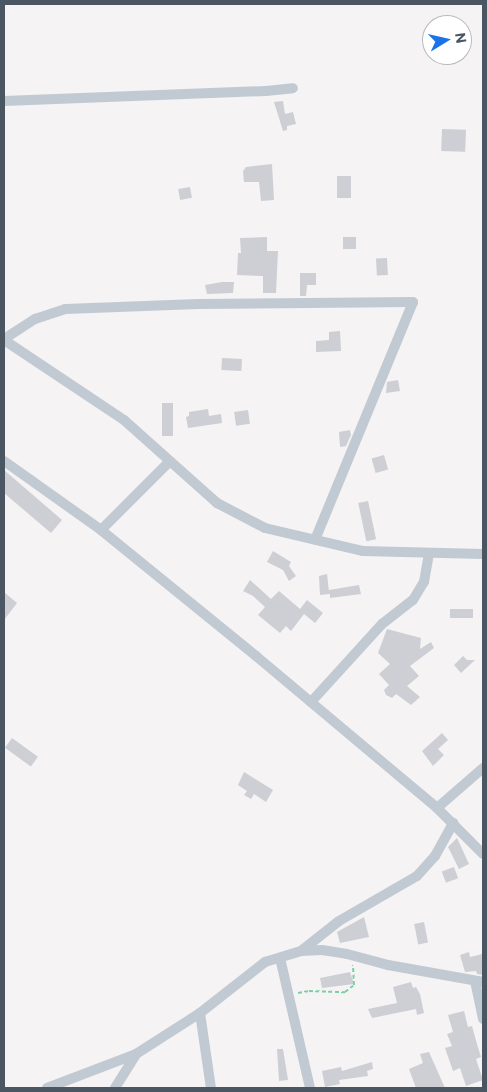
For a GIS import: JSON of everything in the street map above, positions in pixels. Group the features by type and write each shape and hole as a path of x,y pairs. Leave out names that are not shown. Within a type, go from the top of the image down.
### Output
{"street":[{"path":"4,101 266,91 294,88"},
{"path":"315,540 413,302 198,304 65,309 35,319 4,340 124,420 217,503 265,528 315,540 363,551 483,554"},
{"path":"4,461 101,530 311,702 437,808 483,854"},
{"path":"101,530 169,462"},
{"path":"311,702 382,624 412,600 424,582 429,553"},
{"path":"437,808 483,768"},
{"path":"300,951 339,921 417,876 435,856 453,823"},
{"path":"47,1088 136,1054 200,1012 265,962 300,951 322,950 353,955 388,965 479,982 483,1019"},
{"path":"280,958 310,1088"},
{"path":"200,1012 211,1088"},
{"path":"115,1088 136,1054"}],"path":[{"path":"288,994 309,991 346,992 354,985 353,955"}],"building":[{"path":"283,101 285,114 293,112 296,124 287,126 287,130 283,131 274,102"},
{"path":"442,129 466,130 465,152 441,151"},
{"path":"272,164 274,200 261,201 259,182 244,182 243,171 246,167"},
{"path":"337,176 351,176 351,198 337,198"},
{"path":"190,187 192,198 180,200 178,189"},
{"path":"267,237 267,251 278,251 276,293 263,293 263,276 237,275 238,253 241,253 240,238"},
{"path":"343,237 356,237 356,249 343,249"},
{"path":"387,258 388,275 377,276 376,259"},
{"path":"300,273 316,273 316,285 307,285 306,296 300,296"},
{"path":"234,282 233,293 207,294 205,285"},
{"path":"340,331 341,351 316,352 316,341 329,340 329,332"},
{"path":"222,358 242,359 241,371 221,370"},
{"path":"398,380 400,391 386,393 387,382"},
{"path":"162,403 173,403 173,436 162,436"},
{"path":"208,409 209,416 221,414 222,423 188,428 186,417 189,416 189,412"},
{"path":"248,410 250,424 236,426 234,412"},
{"path":"350,430 351,435 346,446 340,447 339,432"},
{"path":"384,455 388,469 376,473 372,459"},
{"path":"4,470 62,520 51,533 4,493"},
{"path":"368,501 376,539 366,541 358,503"},
{"path":"273,551 291,562 289,566 296,576 289,581 283,570 267,562"},
{"path":"327,574 329,592 329,590 359,585 361,594 330,598 330,594 320,595 319,576"},
{"path":"250,580 271,599 279,591 300,609 307,600 323,613 315,623 304,614 291,631 286,626 280,633 258,615 265,607 253,596 243,591"},
{"path":"4,592 17,603 4,620"},
{"path":"450,609 473,609 473,618 450,618"},
{"path":"387,629 421,638 420,649 431,642 434,648 410,666 419,676 407,686 420,697 411,705 396,694 392,698 386,695 384,690 389,685 379,674 390,664 378,653"},
{"path":"463,656 467,660 475,660 461,673 454,665"},
{"path":"442,733 448,740 438,749 444,755 433,766 422,751"},
{"path":"12,738 38,757 31,767 5,748"},
{"path":"244,772 273,790 266,802 254,794 251,799 244,795 247,791 238,785"},
{"path":"457,838 469,864 459,869 448,847"},
{"path":"454,867 458,878 446,883 442,871"},
{"path":"364,917 369,937 340,943 337,932"},
{"path":"424,922 428,943 418,945 414,924"},
{"path":"469,952 470,957 482,954 483,975 477,974 476,971 465,972 460,955"},
{"path":"350,972 354,984 322,988 320,978"},
{"path":"411,982 413,988 416,987 420,994 424,1013 417,1015 416,1009 372,1018 368,1009 397,1003 393,987"},
{"path":"464,1011 468,1027 472,1026 481,1057 476,1059 483,1080 466,1086 460,1068 453,1071 445,1048 452,1046 447,1034 453,1032 448,1015"},
{"path":"277,1049 283,1049 288,1080 279,1081"},
{"path":"429,1052 445,1088 416,1088 409,1069 423,1063 420,1054"},
{"path":"372,1062 373,1069 367,1071 368,1076 339,1080 340,1084 325,1087 322,1071 341,1067 342,1071"}]}
